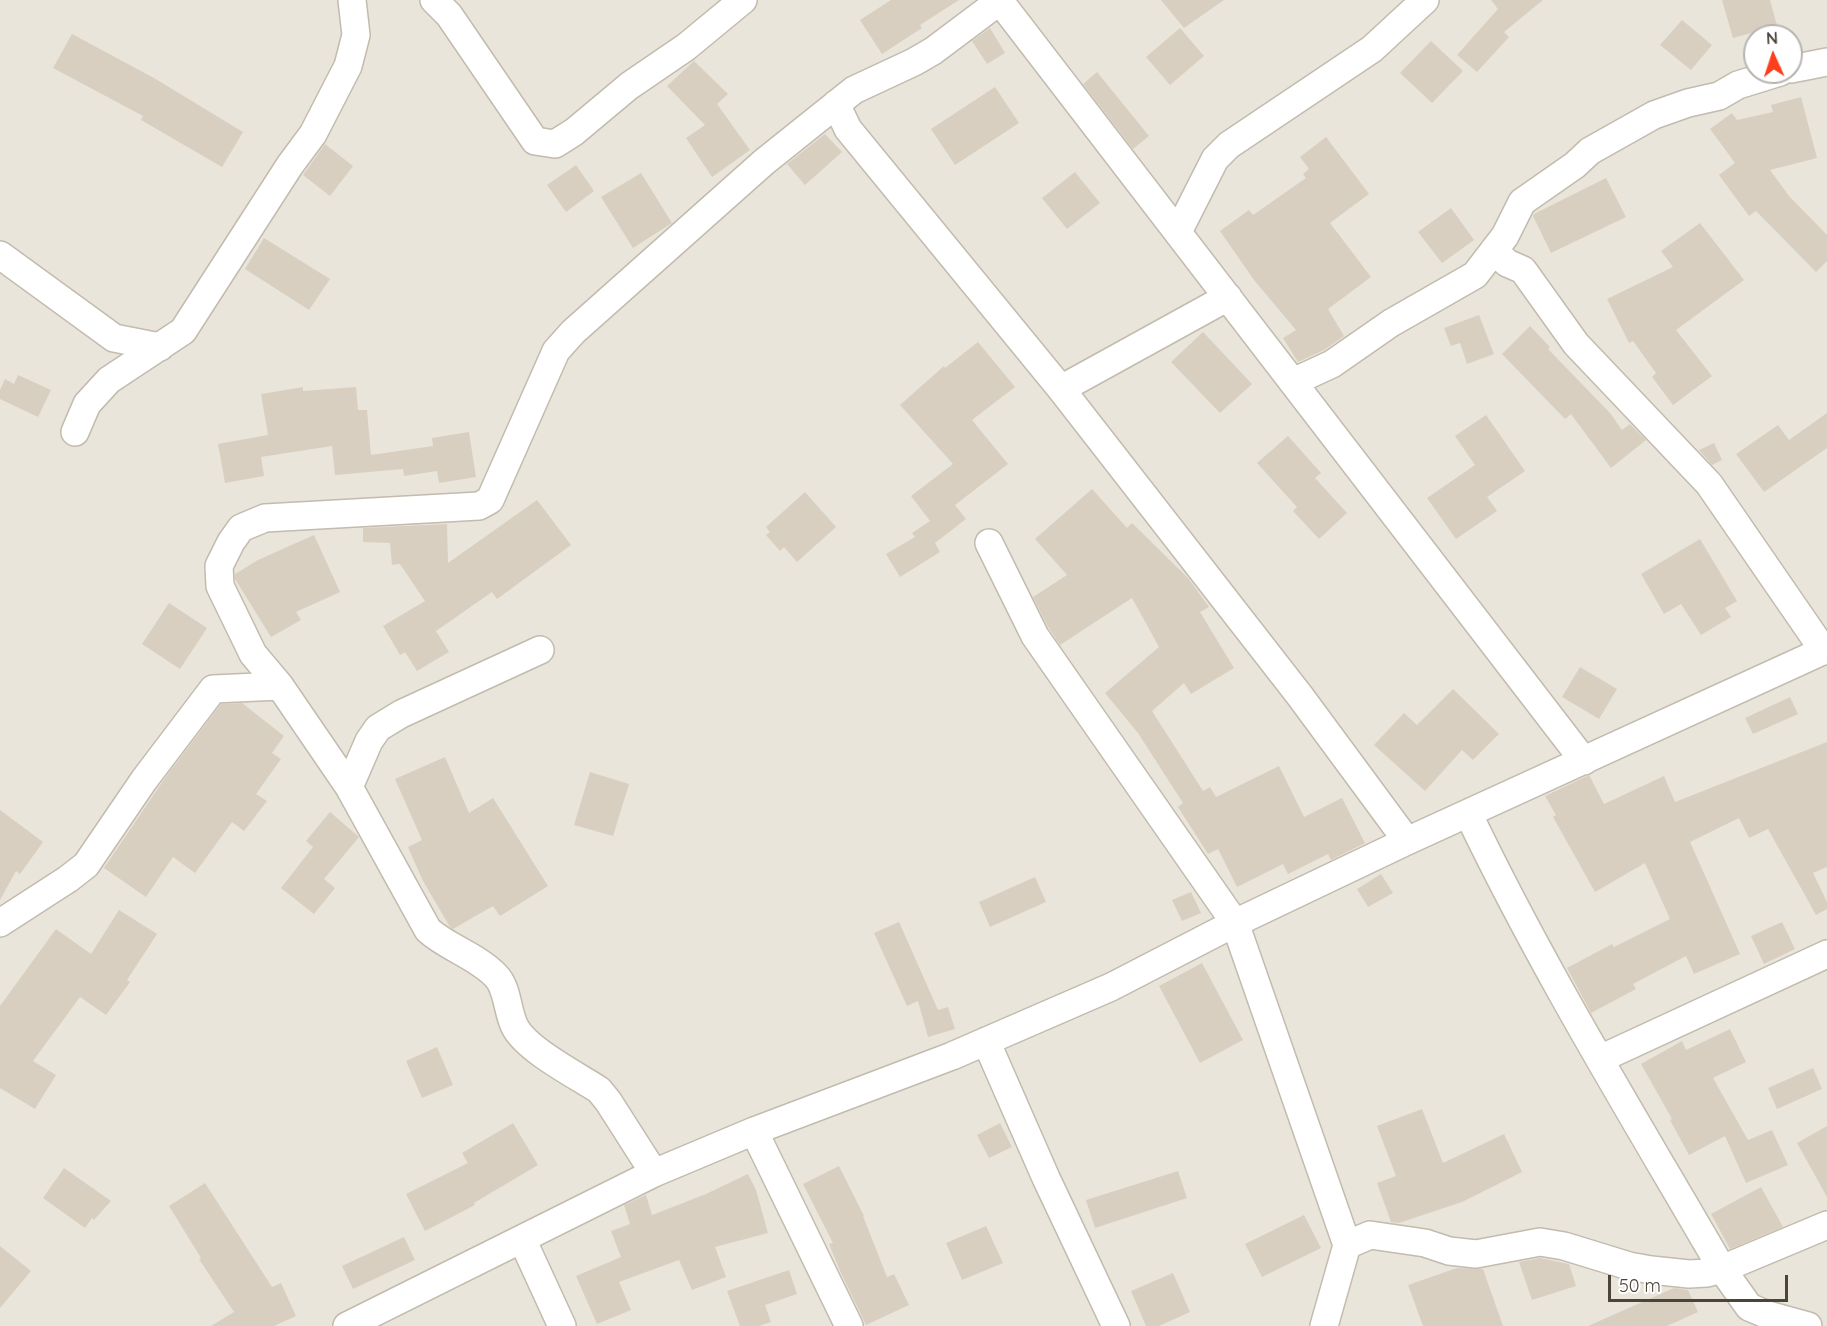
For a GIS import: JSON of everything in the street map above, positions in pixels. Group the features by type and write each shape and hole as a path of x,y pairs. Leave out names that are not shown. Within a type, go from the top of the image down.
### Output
{"street":[{"path":"75,432 87,404 109,380 183,331 290,165 313,134 348,66 356,35 352,0"},
{"path":"434,0 449,15 536,141 555,144 574,132 629,86 686,47 743,0"},
{"path":"654,1173 599,1090 524,1041 514,1026 499,978 488,968 437,938 428,930 349,787 280,686 253,654 220,586 219,566 241,528 265,518 479,506 490,500 556,351 573,332 764,162 854,90 933,51 1000,0 1584,761"},
{"path":"1178,232 1215,159 1229,145 1372,49 1425,0"},
{"path":"1803,67 1827,62"},
{"path":"1293,382 1332,364 1391,323 1475,275 1505,236 1522,202 1575,165 1590,151 1654,115 1688,102 1719,96 1743,83"},
{"path":"836,104 848,129 1061,389 1300,696 1407,841"},
{"path":"347,1326 654,1173 754,1131 986,1041 1111,987 1235,923 1407,841 1826,650 1709,484 1576,344 1523,270 1507,263 1494,250"},
{"path":"0,255 114,338 160,347"},
{"path":"1061,389 1228,297"},
{"path":"989,543 1035,636 1235,923 1347,1245 1324,1326"},
{"path":"349,787 369,741 378,728 401,714 540,650"},
{"path":"236,688 253,654"},
{"path":"0,923 86,865 144,780 213,689 280,686"},
{"path":"1468,813 1523,921 1722,1269 1749,1307 1808,1326"},
{"path":"1600,1059 1827,954"},
{"path":"986,1041 1046,1178 1116,1326"},
{"path":"754,1131 849,1326"},
{"path":"1347,1245 1370,1235 1425,1243 1449,1251 1476,1254 1540,1242 1564,1246 1629,1266 1689,1274 1722,1269 1827,1225"},
{"path":"522,1239 562,1326"}],"shaded area":[{"path":"0,0 1827,0 1827,1326 0,1326"}],"building":[{"path":"891,0 959,0 920,25 922,28 882,54 860,20"},
{"path":"1161,0 1224,0 1184,28"},
{"path":"1491,0 1543,0 1504,32 1509,37 1477,72 1457,55 1498,9"},
{"path":"1722,0 1770,0 1776,24 1743,24 1743,35 1733,38"},
{"path":"1682,20 1712,45 1691,70 1660,45"},
{"path":"990,28 1005,53 987,64 972,41"},
{"path":"1180,28 1204,56 1170,85 1146,57"},
{"path":"72,34 154,78 243,132 222,167 141,120 143,116 53,68"},
{"path":"1431,41 1463,71 1432,103 1400,73"},
{"path":"694,61 728,94 717,104 750,150 712,177 686,138 705,125 667,86"},
{"path":"1097,72 1149,136 1133,149 1083,84"},
{"path":"995,87 1019,123 955,165 931,129"},
{"path":"1801,97 1817,158 1770,170 1789,196 1827,235 1827,261 1816,272 1756,211 1749,216 1719,175 1735,163 1710,129 1732,113 1737,120 1773,112 1771,105"},
{"path":"825,134 842,152 805,185 787,164"},
{"path":"1326,137 1369,194 1330,223 1371,277 1328,309 1344,336 1324,350 1298,362 1283,338 1296,330 1254,280 1220,231 1249,210 1253,215 1306,178 1303,174 1309,169 1300,157"},
{"path":"325,144 353,166 330,196 303,175"},
{"path":"576,165 594,191 566,212 547,185"},
{"path":"1075,172 1100,203 1067,229 1042,198"},
{"path":"641,173 672,223 633,248 601,197"},
{"path":"1606,178 1626,217 1551,253 1534,214"},
{"path":"1451,208 1474,240 1442,263 1418,232"},
{"path":"1700,223 1744,280 1676,330 1712,376 1673,405 1652,377 1656,373 1633,341 1629,343 1607,299 1673,267 1661,251"},
{"path":"264,238 330,279 309,310 245,269"},
{"path":"1479,315 1494,354 1467,364 1460,343 1451,346 1444,328"},
{"path":"1530,326 1550,347 1548,349 1610,413 1622,430 1630,424 1646,440 1611,468 1571,414 1565,419 1502,354"},
{"path":"1203,332 1252,384 1220,413 1171,362"},
{"path":"978,342 1015,387 972,420 1008,464 955,505 966,519 935,543 940,552 900,577 886,554 915,537 912,533 930,521 911,496 953,464 900,405 944,366 945,368"},
{"path":"18,375 51,390 38,417 0,399 0,390 5,379 14,384"},
{"path":"303,387 303,391 356,387 358,410 367,410 371,455 433,446 432,438 469,432 476,477 439,483 437,471 404,476 403,469 335,475 332,446 261,457 264,476 225,483 218,444 268,435 261,394"},
{"path":"1827,413 1827,448 1764,492 1736,454 1778,425 1789,440"},
{"path":"1486,415 1525,471 1487,497 1497,511 1456,539 1427,498 1475,465 1455,436"},
{"path":"1288,436 1321,473 1315,478 1347,513 1319,539 1293,511 1297,507 1257,463"},
{"path":"1714,443 1722,460 1712,465 1699,450"},
{"path":"1092,489 1127,528 1132,523 1188,578 1209,607 1200,612 1234,668 1191,694 1184,683 1152,711 1203,791 1210,787 1216,797 1279,766 1304,817 1342,798 1365,843 1331,860 1328,854 1288,874 1283,864 1237,887 1218,849 1208,854 1178,807 1183,803 1138,733 1105,693 1159,647 1132,598 1060,645 1033,597 1067,575 1035,539"},
{"path":"805,492 836,527 797,562 784,547 780,551 766,535 770,532 766,527"},
{"path":"537,500 571,545 497,599 492,592 436,631 449,652 417,671 405,652 400,655 383,626 425,601 400,564 392,565 390,543 363,542 363,528 447,524 448,563"},
{"path":"314,535 340,592 296,612 301,620 271,637 235,579 235,574 258,560"},
{"path":"1700,539 1737,601 1725,608 1731,617 1701,635 1681,604 1664,614 1641,574"},
{"path":"169,603 207,628 180,669 142,644"},
{"path":"1580,667 1617,689 1599,719 1562,697"},
{"path":"1453,689 1499,734 1473,760 1462,750 1425,791 1374,745 1404,713 1417,725"},
{"path":"1790,697 1798,714 1753,734 1745,718"},
{"path":"242,703 284,736 272,753 281,759 256,794 267,801 244,831 232,822 195,873 173,857 146,897 104,868 165,778 221,704"},
{"path":"1827,742 1827,867 1813,873 1827,902 1827,909 1816,915 1768,829 1749,838 1739,818 1690,842 1740,954 1694,974 1686,956 1633,984 1636,989 1591,1013 1567,968 1612,944 1614,947 1670,919 1645,863 1595,892 1553,817 1556,815 1545,796 1589,775 1604,804 1664,776 1675,802"},
{"path":"445,757 469,813 493,798 548,886 500,916 493,906 453,929 423,881 408,847 422,840 395,779"},
{"path":"590,772 629,784 613,836 574,825"},
{"path":"0,810 43,842 20,874 16,871 0,900"},
{"path":"330,812 359,837 324,879 335,888 314,914 281,888 313,847 306,841"},
{"path":"1381,874 1393,893 1368,907 1357,889"},
{"path":"1035,877 1046,902 990,927 979,902"},
{"path":"1191,892 1201,913 1182,921 1172,900"},
{"path":"119,910 157,934 127,980 130,982 106,1015 80,997 33,1061 56,1075 35,1109 0,1088 0,1006 56,929 91,954"},
{"path":"899,922 938,1010 948,1007 955,1029 928,1037 918,1001 907,1006 874,933"},
{"path":"1782,922 1795,949 1764,964 1751,936"},
{"path":"1202,963 1243,1040 1200,1063 1159,986"},
{"path":"1730,1029 1746,1062 1713,1078 1748,1140 1772,1130 1788,1165 1746,1183 1725,1136 1689,1155 1641,1064 1682,1041 1686,1050"},
{"path":"437,1047 453,1085 422,1098 406,1061"},
{"path":"1813,1068 1822,1089 1777,1109 1768,1088"},
{"path":"1422,1109 1443,1163 1504,1134 1522,1172 1462,1202 1399,1223 1391,1222 1377,1183 1396,1176 1377,1126"},
{"path":"513,1123 538,1165 474,1203 475,1205 425,1231 406,1194 468,1163 462,1153"},
{"path":"1000,1123 1012,1147 989,1158 977,1135"},
{"path":"1827,1126 1827,1197 1797,1143"},
{"path":"839,1166 864,1216 887,1277 894,1274 909,1305 866,1325 829,1244 833,1243 803,1184"},
{"path":"64,1168 111,1201 94,1220 92,1218 85,1228 43,1198"},
{"path":"1178,1171 1187,1198 1095,1228 1086,1200"},
{"path":"748,1174 756,1190 768,1233 715,1247 726,1277 692,1290 679,1260 619,1282 631,1310 597,1324 576,1276 621,1257 611,1231 630,1224 624,1205 646,1195 652,1215 706,1194"},
{"path":"205,1183 272,1287 281,1283 296,1316 274,1326 211,1326 234,1312 199,1259 201,1258 169,1206"},
{"path":"1761,1187 1783,1227 1730,1249 1711,1214"},
{"path":"1304,1215 1321,1248 1262,1277 1245,1244"},
{"path":"986,1226 1003,1263 962,1280 946,1243"},
{"path":"404,1237 415,1260 353,1289 342,1266"},
{"path":"0,1246 31,1271 0,1308"},
{"path":"1540,1258 1569,1264 1576,1286 1532,1300 1519,1262"},
{"path":"1457,1268 1483,1269 1503,1326 1423,1326 1408,1285"},
{"path":"789,1270 797,1294 765,1305 771,1322 759,1326 740,1326 727,1291"},
{"path":"1173,1273 1190,1312 1159,1326 1146,1326 1131,1291"},
{"path":"1674,1288 1688,1290 1698,1312 1667,1326 1588,1326"}]}
